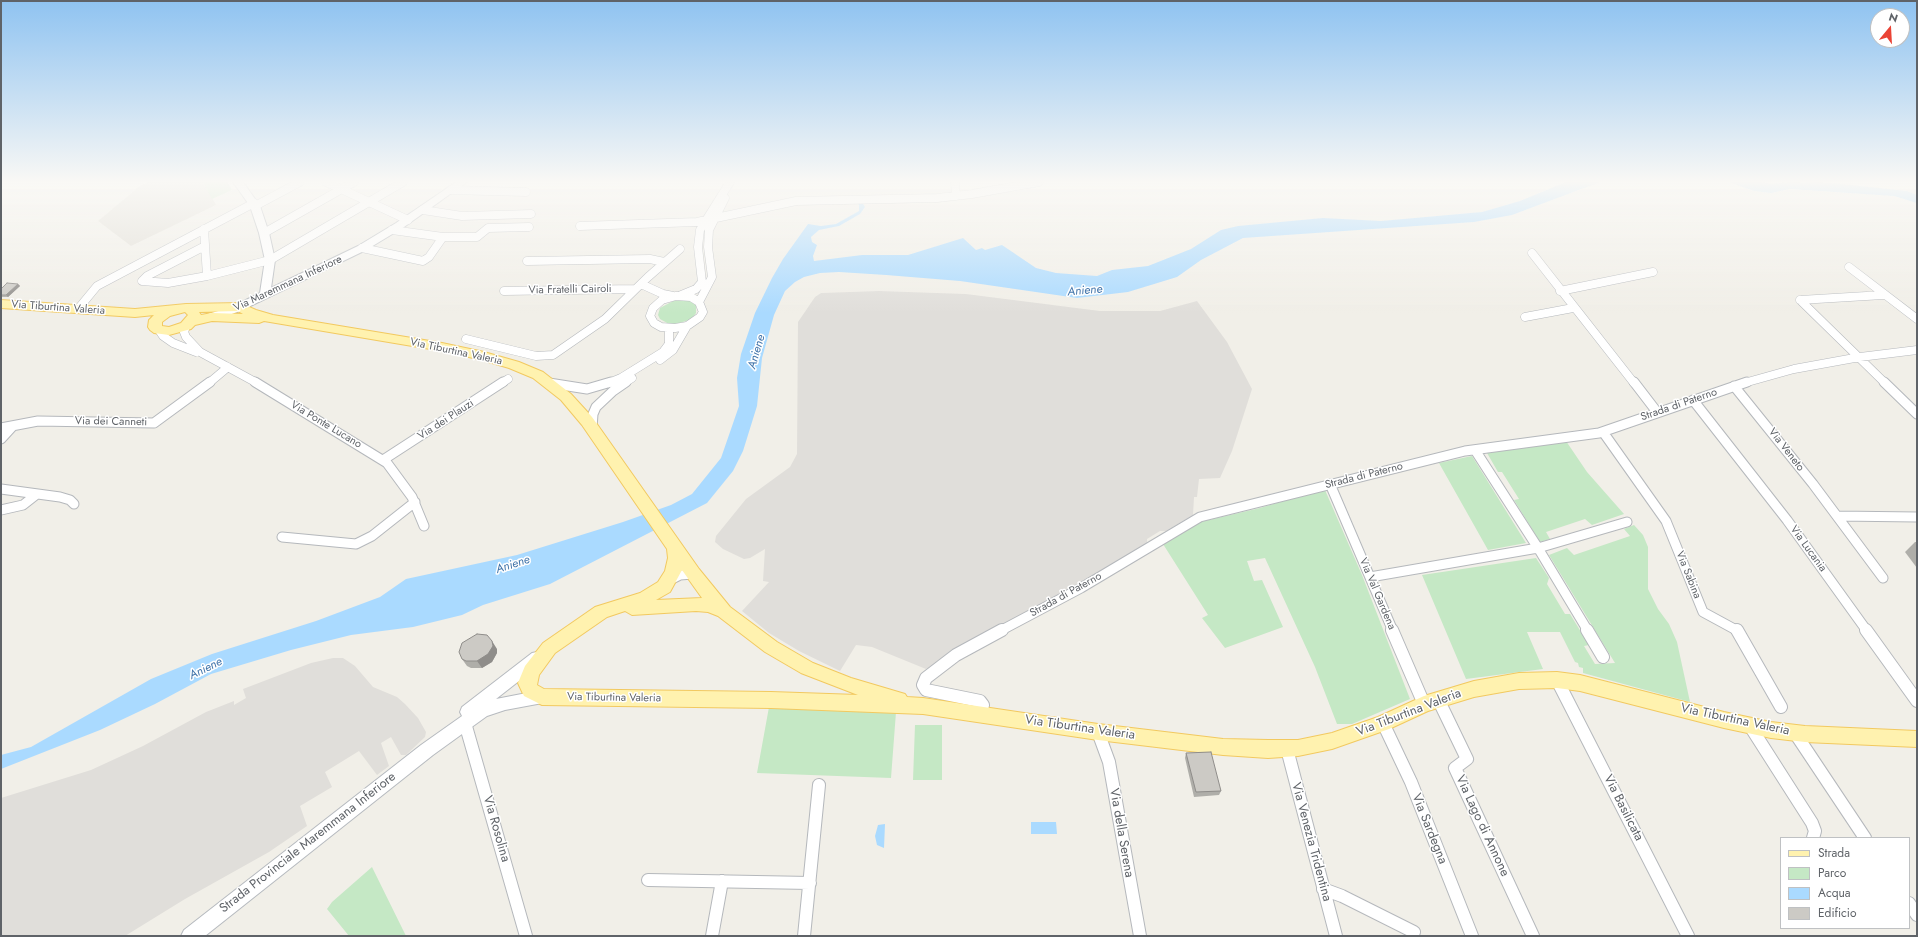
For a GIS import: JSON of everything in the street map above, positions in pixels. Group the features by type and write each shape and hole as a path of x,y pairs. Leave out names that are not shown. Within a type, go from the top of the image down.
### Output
{"main road":[{"path":"261,226 270,260 265,294"},
{"name":"Via Maremmana Inferiore","path":"212,317 240,307 362,248 399,226"},
{"name":"Via Tiburtina Valeria","path":"1,304 143,313 183,309 240,307 255,315 272,319 448,348 519,366 549,383 572,402 592,428 645,507 693,574 724,612 746,631 781,654 808,668 849,685 922,706"},
{"path":"183,309 194,312 194,318 188,324"},
{"name":"Via Tiburtina Valeria","path":"157,329 155,324 160,316 183,309"},
{"name":"Via Tiburtina Valeria","path":"115,312 137,317 149,322 157,329 175,330 188,324 212,317 272,319"},
{"path":"542,697 530,690 527,684 533,668 549,648 601,612 654,594 664,587 670,580 675,566 675,548"},
{"path":"601,612 691,603 711,606 724,612"},
{"name":"Strada Provinciale Maremmana Inferiore","path":"426,750 470,710 549,648"},
{"name":"Via Tiburtina Valeria","path":"542,697 771,700 922,706 1098,732 1223,747 1286,749 1332,741 1383,723 1431,702 1491,685 1519,681 1557,680 1580,683 1750,726 1795,733 1917,739"},
{"path":"839,703 846,695 849,685"},
{"name":"Strada Provinciale Maremmana Inferiore","path":"190,936 426,750 482,711 514,701 542,697"}],"street":[{"path":"78,309 87,296 98,286 211,226"},
{"path":"264,233 277,226"},
{"path":"205,246 147,276 142,281 151,283 174,282 207,276 270,260 329,226"},
{"path":"580,226 587,226"},
{"path":"658,302 696,289 702,280 698,239 702,226"},
{"path":"700,302 712,278 708,241 711,226"},
{"path":"392,230 443,237 477,237 481,236 488,228 530,227"},
{"path":"204,229 207,276"},
{"path":"362,248 423,261 429,258 443,237"},
{"path":"466,339 536,356 553,355 604,319 664,262 680,249"},
{"path":"1532,253 1573,308 1656,412"},
{"path":"527,261 650,259 664,262"},
{"path":"1849,267 1883,295 1917,319"},
{"path":"1560,291 1653,272"},
{"name":"Via Fratelli Cairoli","path":"504,291 638,287 678,296"},
{"path":"660,293 661,299 651,311 651,320 660,327 669,328 687,326 695,322 703,312 700,302 691,297 678,296"},
{"path":"1883,295 1800,300 1917,414"},
{"path":"1525,317 1573,308"},
{"name":"Via Ponte Lucano","path":"188,324 184,332 186,338 200,352"},
{"path":"592,428 593,414 602,399 670,354 680,334 687,326"},
{"path":"549,383 587,389 605,385 621,378 663,352 669,344 669,328"},
{"name":"Via Ponte Lucano","path":"157,329 163,336 173,342 200,352 228,367 383,460 397,474 415,502 424,526"},
{"name":"Strada di Paterno","path":"980,714 982,705 980,701 926,690 923,684 926,678 956,655 1081,588 1200,517 1330,484 1475,450 1603,432 1656,412 1734,386 1794,369 1860,357 1917,350"},
{"name":"Via dei Canneti","path":"1,428 38,421 143,424 154,422 204,387 228,367"},
{"name":"Via dei Plauzi","path":"383,460 508,379"},
{"name":"Via Veneto","path":"1734,386 1837,516 1883,578"},
{"name":"Via Lucania","path":"1693,400 1791,526 1917,701"},
{"path":"1,439 12,427"},
{"name":"Via Sabina","path":"1603,432 1666,521 1703,612 1738,630 1781,707"},
{"path":"1475,450 1538,548 1603,657"},
{"name":"Via Val Gardena","path":"1330,484 1370,577 1431,702"},
{"path":"1,489 66,499 74,504"},
{"path":"1,510 23,505 38,494"},
{"path":"282,537 356,544 372,536 415,502"},
{"path":"1837,516 1917,517"},
{"path":"1370,577 1538,548 1627,522"},
{"path":"670,580 680,575 693,574"},
{"name":"Via Basilicata","path":"1557,680 1688,936"},
{"name":"Via Lago di Annone","path":"1431,702 1467,758 1455,768 1533,936"},
{"name":"Via Rosolina","path":"465,723 526,936"},
{"name":"Via Sardegna","path":"1383,723 1414,790 1472,936"},
{"path":"1750,726 1812,823 1815,831 1813,837"},
{"name":"Via della Serena","path":"1098,732 1109,762 1140,936"},
{"path":"1795,733 1864,837"},
{"name":"Via Venezia Tridentina","path":"1286,749 1322,889 1336,936"},
{"path":"804,936 820,785"},
{"path":"648,880 810,883"},
{"path":"712,936 722,881"},
{"path":"1322,889 1348,898 1385,919 1414,932"},
{"path":"1910,904 1917,915"}],"shaded area":[{"path":"104,226 173,226 131,246"},
{"path":"879,291 966,294 1100,311 1160,311 1197,301 1227,342 1252,389 1232,451 1220,478 1199,479 1197,497 1194,497 1193,515 1166,531 1160,531 1147,539 1147,543 1086,580 949,654 935,665 926,669 872,647 856,645 840,671 799,651 769,633 742,611 769,582 763,581 765,549 750,558 744,559 723,549 715,542 716,536 746,499 790,467 797,454 798,322 815,297 821,293"},
{"path":"333,658 343,658 355,666 373,687 397,697 418,718 426,732 425,737 406,755 401,755 391,737 381,743 389,766 377,775 359,751 325,772 332,787 300,806 307,826 269,852 185,899 125,936 1,936 1,798 91,770 143,746 206,712 234,701 234,705 246,698 243,689 311,663"}],"green space":[{"path":"675,300 688,300 696,305 696,313 693,317 689,320 676,324 669,324 660,319 658,315 660,308"},
{"path":"1566,441 1587,472 1624,514 1592,525 1585,519 1546,532 1550,539 1540,542 1514,500 1519,499 1502,472 1498,472 1487,453"},
{"path":"1472,456 1526,543 1488,550 1439,463"},
{"path":"1325,490 1362,575 1410,699 1352,724 1337,724 1315,667 1265,558 1247,561 1254,581 1262,580 1283,627 1225,648 1202,618 1208,615 1163,544 1200,522 1260,508 1316,491"},
{"path":"1634,525 1643,535 1648,547 1648,589 1658,609 1669,624 1677,642 1690,702 1583,673 1583,668 1579,667 1578,663 1575,662 1560,632 1527,632 1543,669 1466,679 1422,575 1536,558 1549,578 1547,584 1565,614 1570,614 1589,645 1584,646 1595,664 1615,663 1549,555 1567,548 1574,555 1630,536 1624,529"},
{"path":"769,707 896,712 891,778 757,773"},
{"path":"915,725 942,725 942,780 913,780"},
{"path":"372,867 406,936 349,936 327,909 332,902"}],"water":[{"name":"Aniene","path":"807,226 839,226 819,230 811,237 812,242 817,245 813,256 814,261 862,255 908,255 963,238 976,250 982,248 985,250 1002,245 1036,268 1056,273 1097,276 1112,270 1148,266 1191,249 1221,230 1238,226 1420,226 1243,238 1201,260 1177,277 1128,292 1077,298 960,281 886,275 839,272 820,273 804,277 795,282 785,291 774,315 762,358 757,406 743,451 733,471 707,503 550,584 483,605 462,615 413,627 351,635 291,650 211,674 155,704 100,730 1,769 1,755 31,747 151,679 212,654 316,621 380,597 406,579 517,555 623,522 671,505 692,494 721,458 739,406 737,378 741,354 755,313 783,259"},
{"path":"1031,822 1056,822 1057,834 1031,834"},
{"path":"885,824 884,848 877,845 875,836 878,825"}],"building":[{"path":"7,283 18,284 6,295 1,295 1,289"},
{"path":"477,634 487,635 492,641 493,646 488,654 477,661 466,661 462,659 459,652 462,643"},
{"path":"1211,752 1221,791 1196,792 1186,753"}]}
